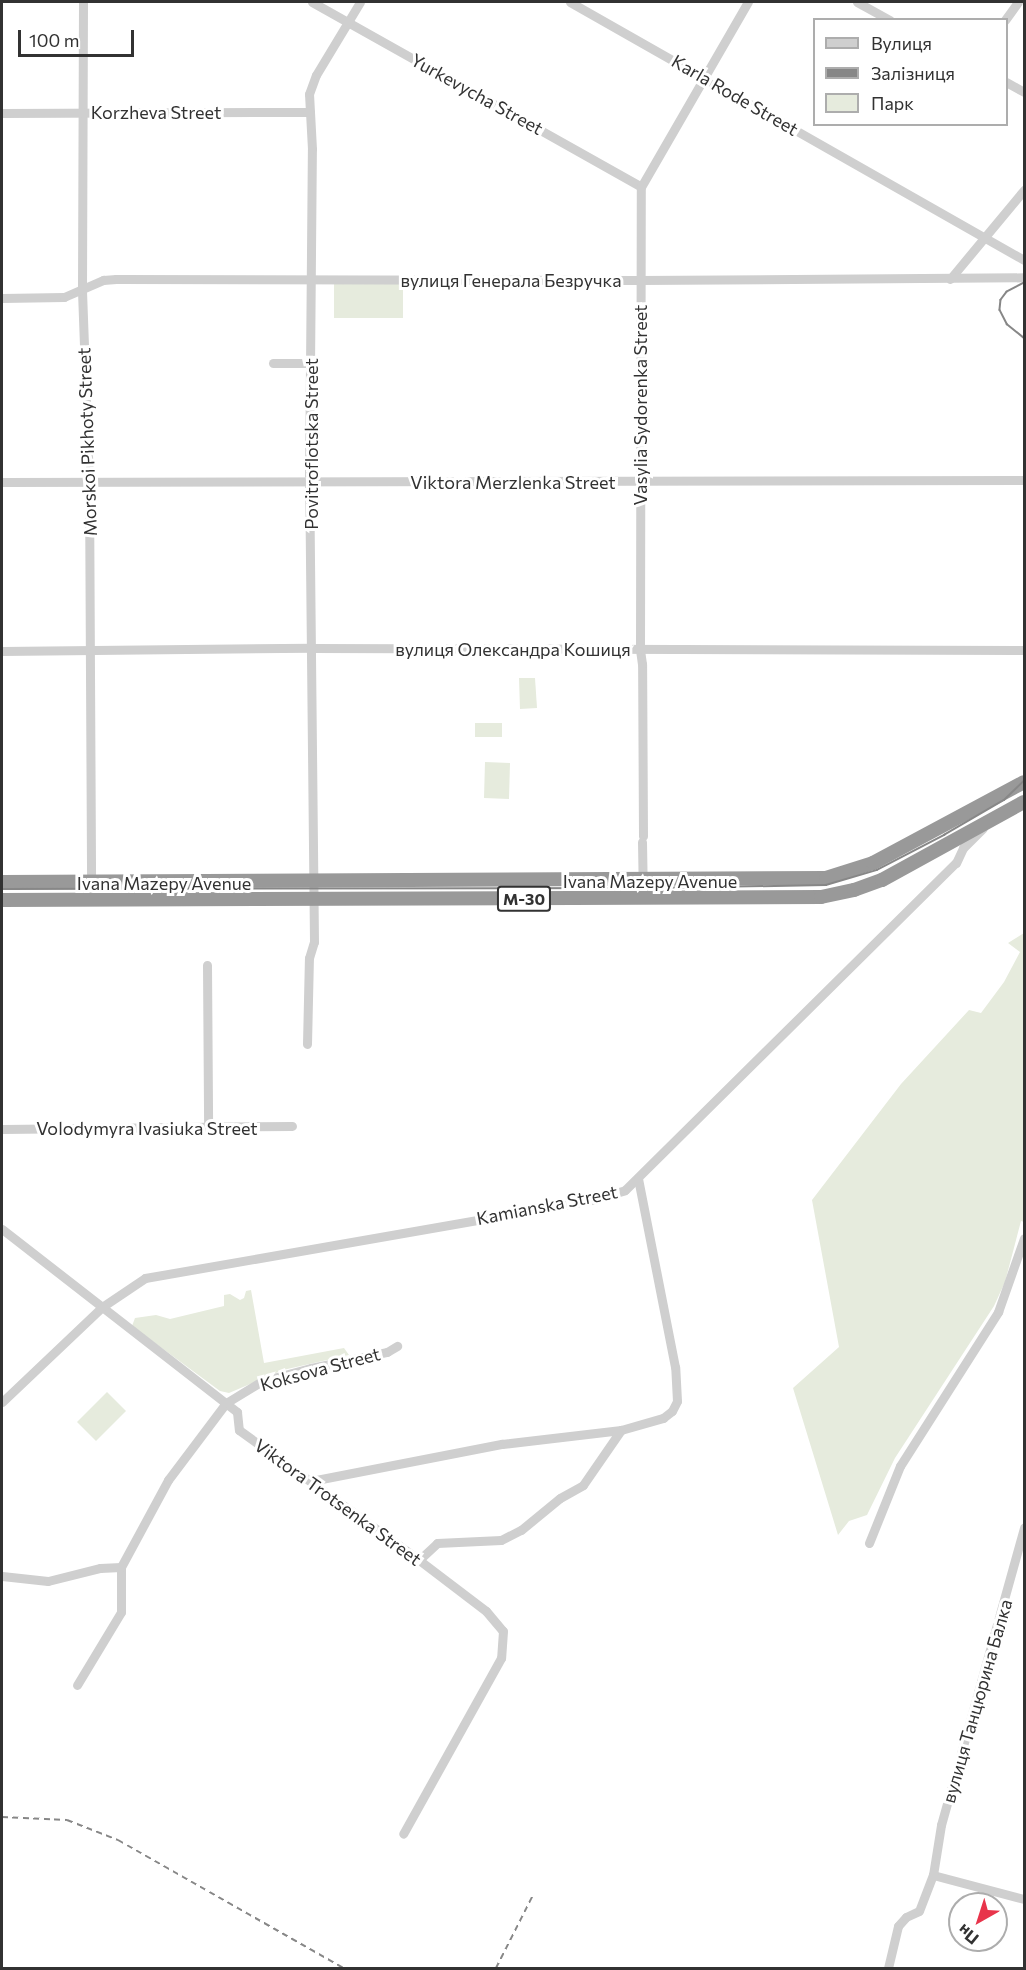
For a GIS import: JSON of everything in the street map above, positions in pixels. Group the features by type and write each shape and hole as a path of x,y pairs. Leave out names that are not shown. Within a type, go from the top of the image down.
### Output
{"highway":[{"name":"Ivana Mazepy Avenue","path":"2,882 826,878 873,863 931,834 1024,782"},
{"name":"Ivana Mazepy Avenue","path":"2,900 802,899 840,894 882,880 1024,802"}],"street":[{"name":"Morskoi Pikhoty Street","path":"83,2 82,291 89,482 91,883"},
{"name":"Yurkevycha Street","path":"312,2 641,187"},
{"name":"Povitroflotska Street","path":"307,1044 309,958 314,942 309,482 310,88 360,2"},
{"name":"Karla Rode Street","path":"570,2 1024,260"},
{"name":"Vasylia Sydorenka Street","path":"643,899 642,664 640,649 641,187 748,2"},
{"path":"857,2 887,18"},
{"path":"1006,18 1018,2"},
{"path":"1008,83 1024,92"},
{"name":"Korzheva Street","path":"2,112 310,112"},
{"path":"950,279 1024,190"},
{"name":"вулиця Генерала Безручка","path":"2,298 64,297 103,280 116,279 640,280 1024,277"},
{"path":"273,363 311,363"},
{"name":"Viktora Merzlenka Street","path":"2,482 1024,480"},
{"name":"вулиця Олександра Кошиця","path":"2,651 311,648 1024,650"},
{"name":"Kamianska Street","path":"2,1402 102,1307 145,1278 608,1196 625,1190 960,859 963,848 990,821"},
{"path":"207,965 208,1128"},
{"name":"Volodymyra Ivasiuka Street","path":"2,1129 292,1126"},
{"path":"311,1481 502,1444 621,1430 663,1418 672,1411 677,1401 675,1367 638,1179"},
{"name":"Viktora Trotsenka Street","path":"2,1229 226,1402 237,1412 239,1430 486,1611 503,1631 501,1658 403,1834"},
{"path":"869,1543 900,1466 998,1312 1024,1238"},
{"name":"Koksova Street","path":"77,1685 121,1612 121,1568 168,1480 226,1402 262,1382 311,1368 387,1352 397,1346"},
{"path":"419,1560 437,1543 501,1540 520,1530 560,1498 583,1485 621,1430"},
{"name":"вулиця Танцюрина Балка","path":"888,1968 898,1926 906,1917 919,1911 933,1875 941,1825 1004,1609 1024,1527"},
{"path":"2,1576 48,1581 100,1568 121,1568"},
{"path":"933,1875 1024,1899"}],"green space":[{"path":"334,283 403,283 403,318 334,318"},
{"path":"519,678 535,678 537,708 520,709"},
{"path":"475,723 502,723 502,737 475,737"},
{"path":"485,762 510,763 509,799 484,798"},
{"path":"1024,933 1024,1222 1021,1221 1005,1282 994,1306 895,1458 867,1515 849,1521 838,1535 793,1388 839,1347 812,1200 901,1084 969,1010 981,1013 1004,982 1020,952 1008,943"},
{"path":"251,1290 264,1363 344,1348 349,1355 283,1370 229,1393 220,1391 132,1326 135,1318 156,1315 170,1319 224,1306 224,1295 230,1294 240,1300 244,1298 246,1291"},
{"path":"107,1392 126,1411 96,1441 77,1422"}],"tram line":[{"path":"1024,283 1007,292 1001,300 1000,310 1007,324 1024,338"},
{"path":"2,889 643,888 826,885 877,870 944,835 1004,800 1024,781"}],"railway":[{"path":"2,1817 67,1820 118,1840 343,1968"},
{"path":"496,1968 532,1897"}]}
